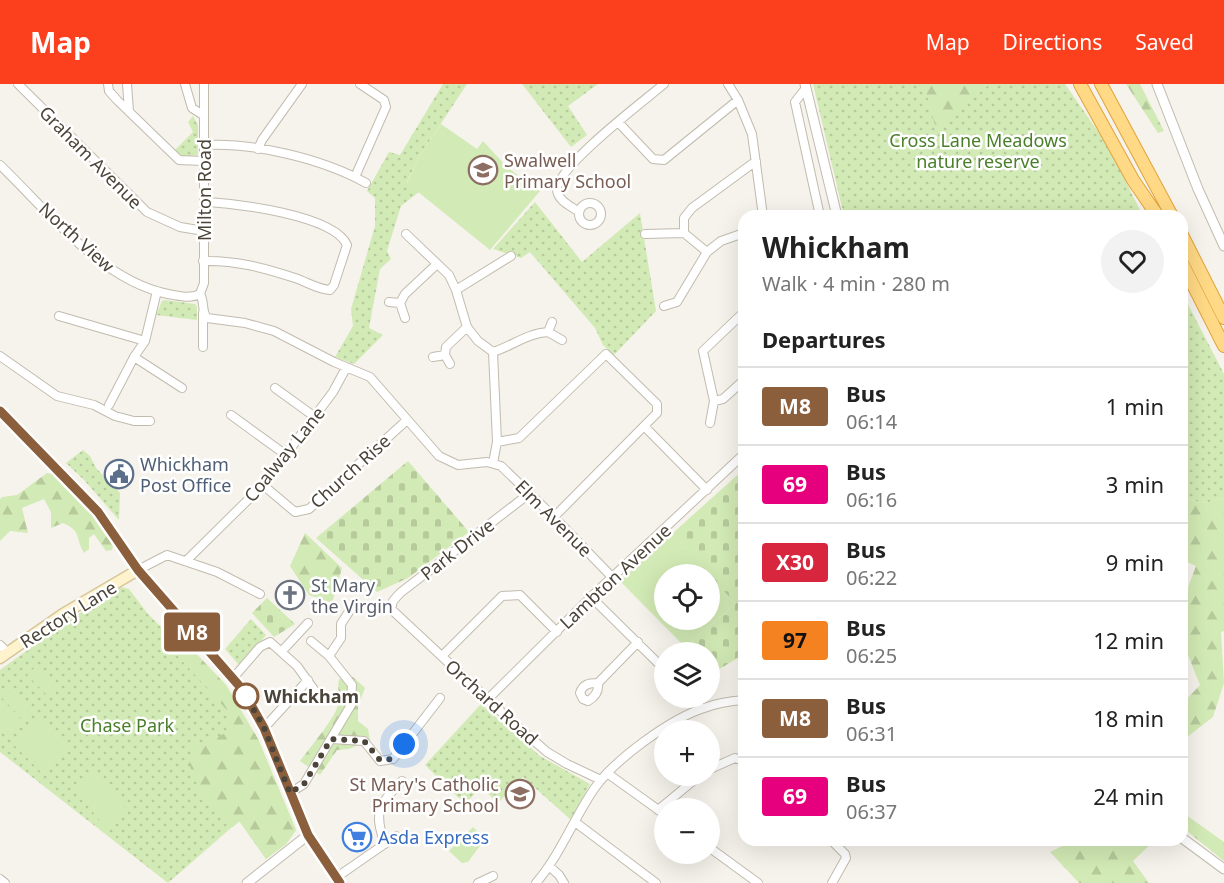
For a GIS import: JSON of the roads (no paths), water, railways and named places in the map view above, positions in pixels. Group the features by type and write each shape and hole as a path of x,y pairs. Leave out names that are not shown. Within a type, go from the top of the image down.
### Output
{"highway":[{"path":"1080,84 1133,180 1154,210"},
{"path":"1089,84 1154,210"},
{"path":"1101,84 1169,210"},
{"path":"1108,84 1153,179"},
{"path":"1188,248 1224,318"},
{"path":"1188,275 1224,346"}],"main road":[{"path":"0,411 98,512 138,570 234,677 264,728 308,835 339,880"},
{"name":"Rectory Lane","path":"2,651 138,570"}],"street":[{"name":"Graham Avenue","path":"18,84 147,212 180,227 204,231"},
{"path":"127,84 129,111"},
{"path":"185,84 192,108 204,116"},
{"name":"Milton Road","path":"203,313 203,301 200,294 204,285 204,84"},
{"path":"258,149 302,84"},
{"path":"355,177 386,107 384,100 360,84"},
{"path":"579,212 562,200 556,191 558,180 595,141 664,84"},
{"path":"728,84 738,100 752,134 762,210"},
{"path":"1157,84 1198,189 1224,246"},
{"path":"805,86 795,102 819,210"},
{"path":"805,86 836,210"},
{"path":"108,88 180,160 204,161"},
{"path":"618,122 653,159 664,160 738,100"},
{"path":"204,145 258,149 306,160 366,183"},
{"path":"684,233 684,218 692,208 756,161"},
{"name":"North View","path":"0,165 85,248 110,269 135,283 157,291 193,297 200,294"},
{"path":"203,261 259,267 330,290 334,285 346,245 340,234 304,219 250,205 204,202"},
{"path":"645,234 684,233 707,252"},
{"path":"406,234 449,274 467,327 478,341 493,352"},
{"path":"664,306 677,302 707,252 721,241 738,235"},
{"path":"456,290 511,256"},
{"path":"405,318 400,303 405,294 437,264"},
{"path":"109,405 145,341 157,291"},
{"path":"389,302 400,303"},
{"path":"203,313 208,318 245,323 274,331 346,368 370,377 434,452 444,460 458,465 493,463 497,442 493,352"},
{"path":"203,313 203,347"},
{"path":"60,316 145,341"},
{"path":"710,423 714,401 703,351 738,318"},
{"path":"548,332 552,322"},
{"path":"450,364 445,355 446,347 467,327"},
{"path":"493,352 506,348 532,334 548,332 562,340"},
{"path":"497,442 519,438 606,354 657,404 657,413 554,517"},
{"path":"433,357 445,355"},
{"path":"0,356 57,396 94,405 115,416 134,421 150,421"},
{"path":"134,357 182,388"},
{"name":"Coalway Lane","path":"187,560 263,485 333,392 346,368"},
{"path":"714,401 723,399 738,385"},
{"path":"275,388 315,417"},
{"path":"231,415 286,455"},
{"name":"Church Rise","path":"263,485 295,512 309,509 407,420"},
{"path":"644,426 707,490"},
{"name":"Lambton Avenue","path":"488,699 591,597 738,460"},
{"name":"Elm Avenue","path":"493,463 501,466 530,493 612,577"},
{"name":"Park Drive","path":"391,609 393,601 400,593 530,493"},
{"path":"138,570 167,555 217,572 260,594"},
{"path":"442,656 502,596 520,595 557,632"},
{"path":"591,597 654,659"},
{"path":"329,656 341,638 341,624 352,607"},
{"name":"Orchard Road","path":"391,609 547,752 602,780"},
{"path":"282,651 308,623"},
{"path":"290,793 304,784 351,705 352,685 329,656 311,641"},
{"path":"234,677 260,647 266,642 272,643 297,666 320,698"},
{"path":"598,683 638,642"},
{"path":"264,728 308,680"},
{"path":"331,739 364,741 380,760 393,759 440,698"},
{"path":"720,704 738,701"},
{"path":"536,883 607,773 675,721 701,708"},
{"path":"720,765 735,758 738,759"},
{"path":"607,773 654,807"},
{"path":"385,844 378,823 379,815 387,796 402,781"},
{"path":"676,798 688,786"},
{"path":"575,822 656,883"},
{"path":"247,883 308,835"},
{"path":"339,880 396,836"},
{"path":"1188,842 1224,869"},
{"path":"832,883 846,858 837,846"},
{"path":"720,855 758,883"},
{"path":"549,866 564,883"},
{"path":"481,882 492,876"},
{"path":"0,879 5,883"}],"place":[{"name":"Swalwell Primary School","path":"483,170"},
{"name":"Whickham Post Office","path":"119,474"},
{"name":"St Mary the Virgin","path":"290,595"},
{"name":"Whickham","path":"246,696"},
{"name":"St Mary's Catholic Primary School","path":"520,794"},
{"name":"Asda Express","path":"357,837"}],"park label":[{"name":"Cross Lane Meadows nature reserve","path":"978,150"},
{"name":"Chase Park","path":"127,725"}]}
